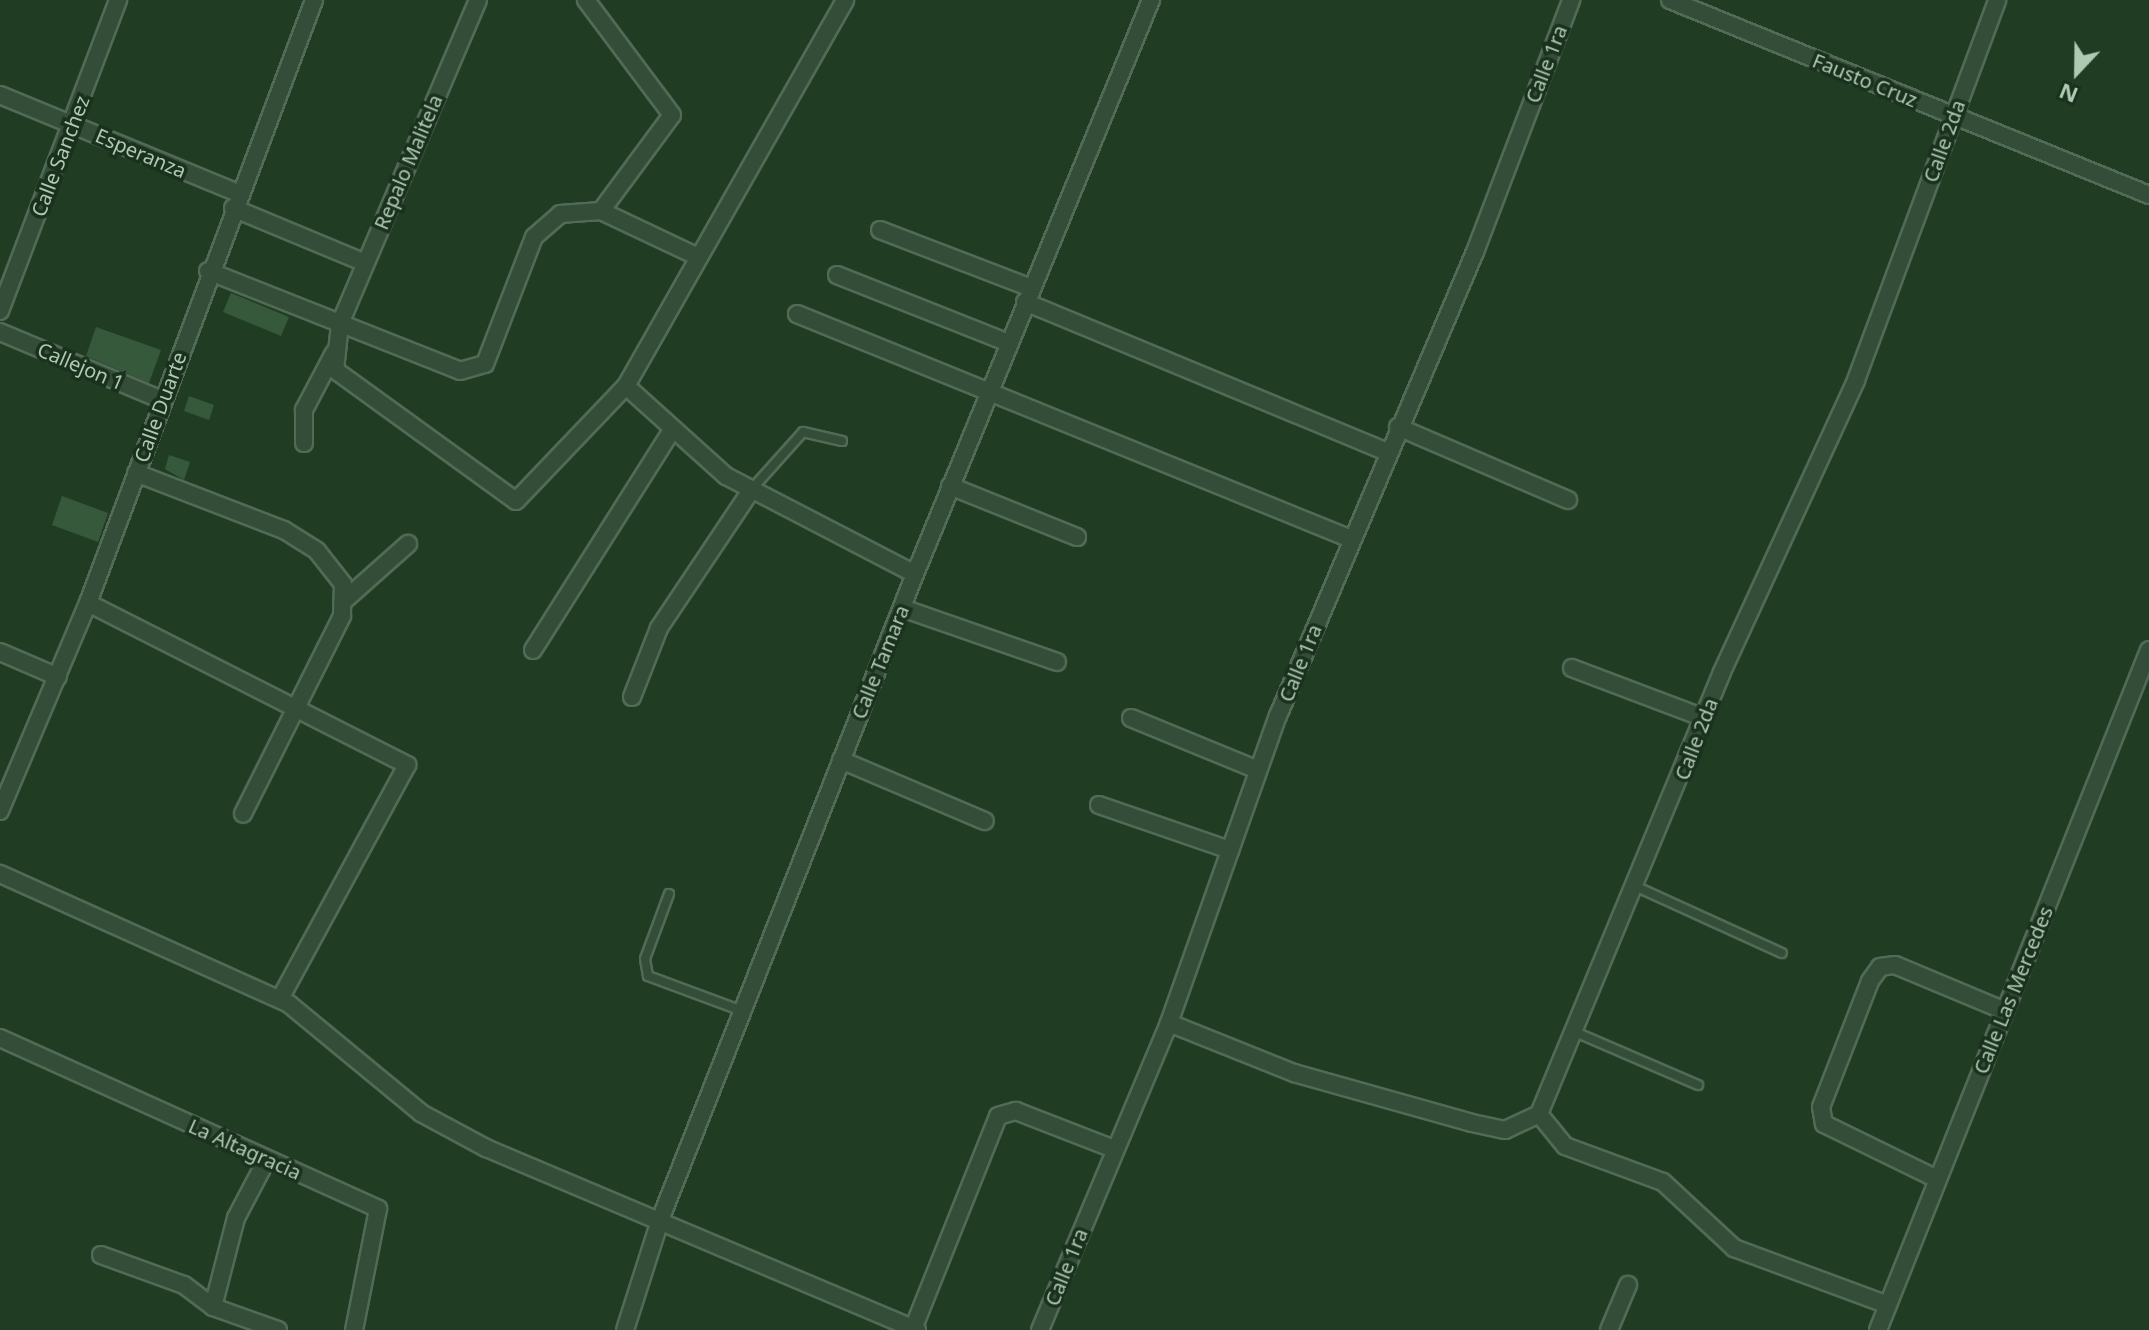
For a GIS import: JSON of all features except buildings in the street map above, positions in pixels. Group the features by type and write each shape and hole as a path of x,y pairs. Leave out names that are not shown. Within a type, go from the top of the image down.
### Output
{"street":[{"name":"Calle Sanchez","path":"1,307 118,0"},
{"name":"Calle Duarte","path":"0,811 88,603 208,271 314,0"},
{"name":"Repalo Malitela","path":"337,348 340,324 478,0"},
{"path":"586,0 672,115 601,211"},
{"path":"337,348 341,380 516,501 626,386 696,256 845,0"},
{"name":"Calle Tamara","path":"625,1330 660,1220 841,760 950,486 1151,0"},
{"name":"Calle 1ra","path":"1040,1330 1169,1023 1258,770 1387,452 1475,252 1571,0"},
{"name":"Fausto Cruz","path":"1670,0 2149,195"},
{"name":"Calle 2da","path":"1539,1114 1637,887 1704,718 1856,380 1997,0"},
{"name":"Esperanza","path":"0,95 72,124 365,263"},
{"path":"208,271 340,324 473,371 485,364 534,237 560,214 601,211 696,256"},
{"path":"880,230 1387,452"},
{"path":"837,275 1009,343"},
{"path":"797,314 1351,539"},
{"name":"Callejon 1","path":"0,332 162,400"},
{"path":"304,443 304,410 337,348"},
{"path":"626,386 672,430 750,492 915,574"},
{"path":"1398,427 1568,500"},
{"path":"533,650 672,430"},
{"path":"136,473 284,530 333,567 346,599"},
{"path":"950,486 1077,537"},
{"path":"632,697 659,628 750,492"},
{"path":"243,814 297,708 346,599 408,544"},
{"path":"88,603 407,765 280,999"},
{"path":"902,608 1057,662"},
{"name":"Calle Las Mercedes","path":"1878,1330 2149,650"},
{"path":"0,652 58,677"},
{"path":"1572,668 1704,718"},
{"path":"1131,718 1258,770"},
{"path":"841,760 985,821"},
{"path":"1099,805 1230,850"},
{"path":"0,874 280,999 421,1113 915,1329 998,1116 1016,1111 1114,1149"},
{"path":"1937,1179 1824,1124 1821,1107 1870,981 1880,967 1895,965 2005,1011"},
{"path":"1169,1023 1294,1073 1472,1123 1505,1130 1539,1114 1565,1146 1663,1182 1734,1248 1888,1305"},
{"name":"La Altagracia","path":"0,1038 378,1209 354,1330"},
{"path":"213,1307 236,1218 267,1159"},
{"path":"101,1255 184,1285 213,1307 278,1330"},
{"path":"1609,1330 1628,1285"}],"lane":[{"path":"750,492 803,432 842,441"},
{"path":"1637,887 1782,953"},
{"path":"669,894 645,959 648,976 742,1011"},
{"path":"1575,1032 1698,1085"}]}
